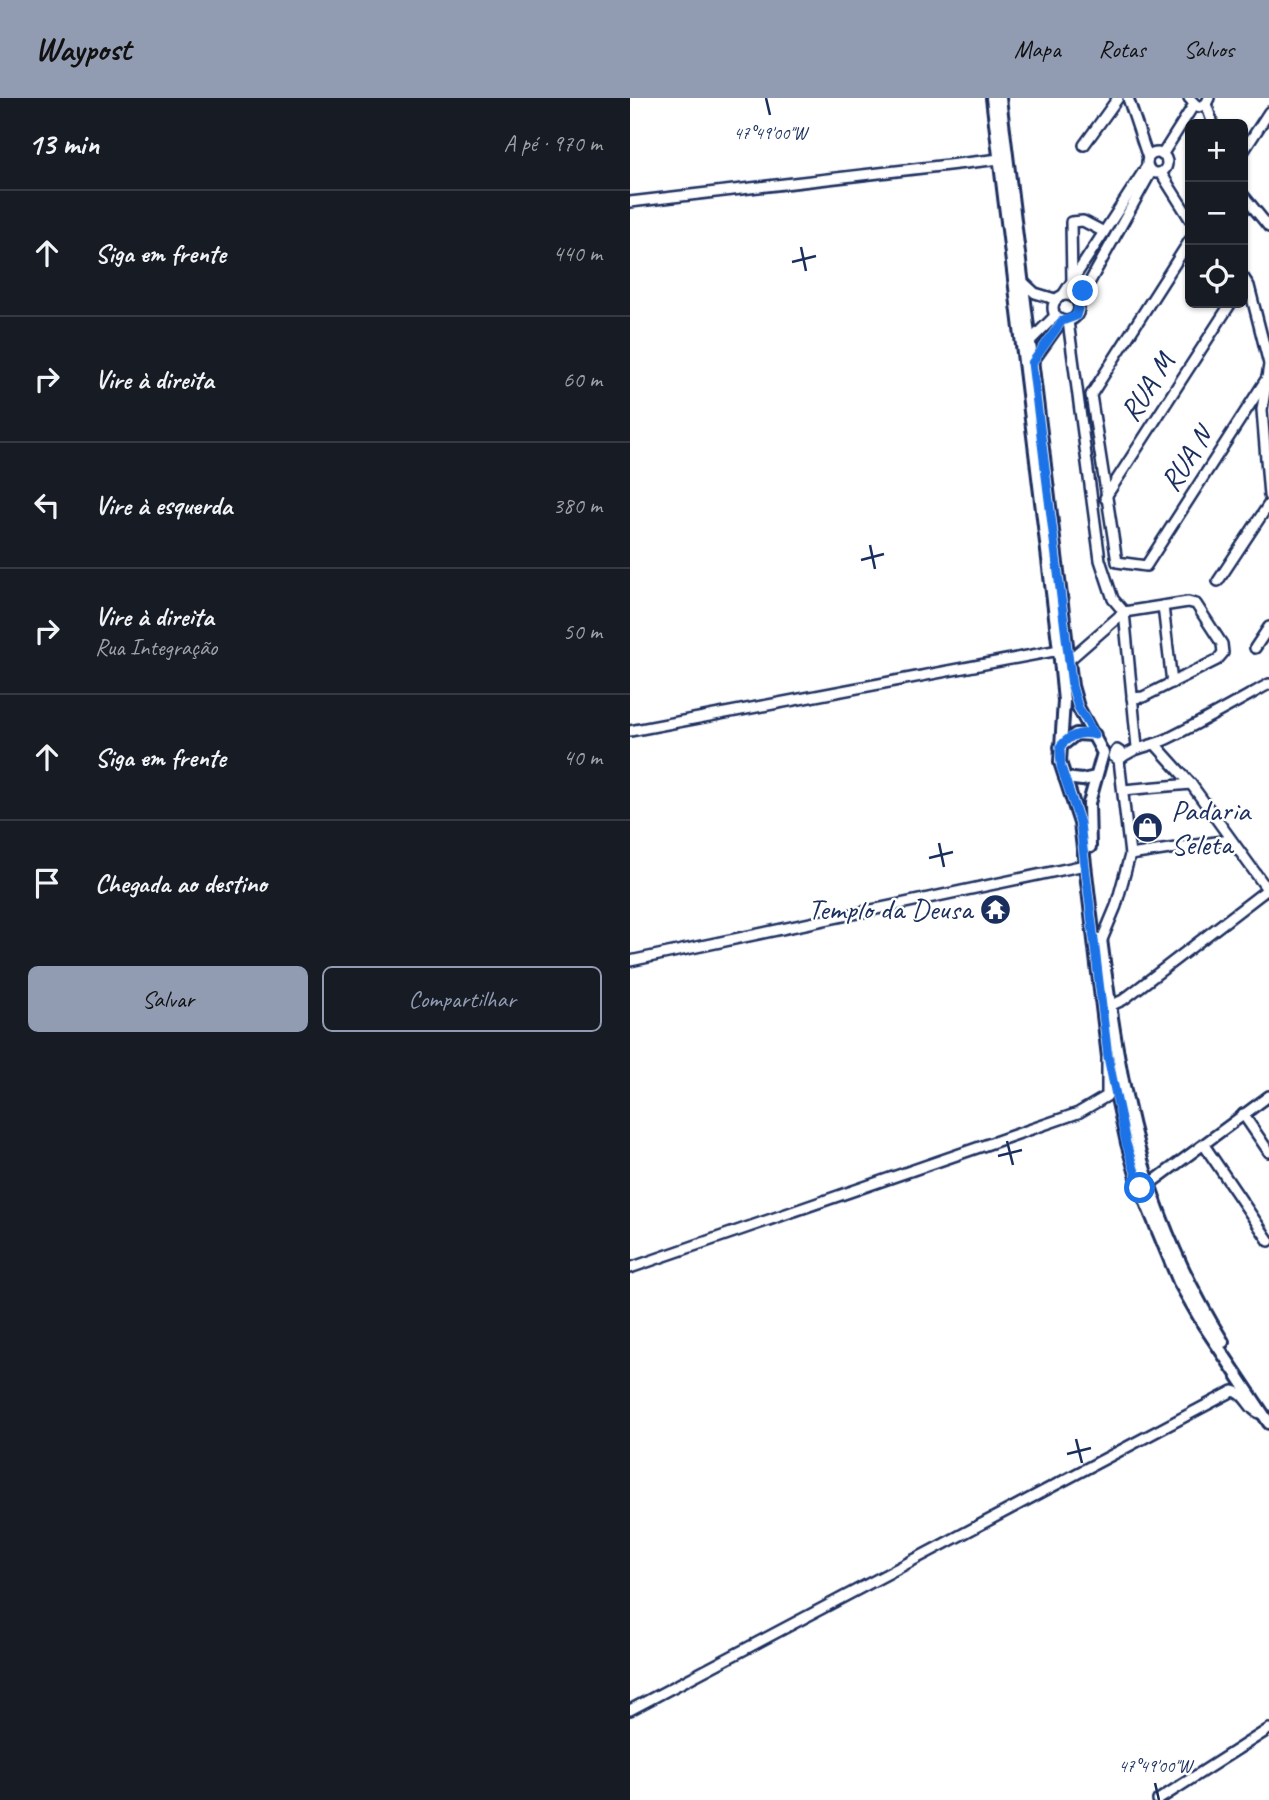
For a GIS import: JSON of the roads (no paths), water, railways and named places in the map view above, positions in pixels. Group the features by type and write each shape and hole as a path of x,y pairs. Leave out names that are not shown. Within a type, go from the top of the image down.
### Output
{"main road":[{"path":"992,98 1059,650 1064,701 1060,762 1078,815 1108,1057 1126,1143 1158,1234 1203,1324 1267,1416"},
{"path":"1000,98 1069,660 1078,707 1103,753 1088,822 1101,942 1124,1098 1147,1186 1191,1287 1267,1416"},
{"path":"1060,747 1076,734 1095,735"},
{"path":"1065,778 1082,780 1099,773"}],"street":[{"path":"1084,145 1118,98"},
{"path":"1128,98 1152,167 1185,212"},
{"path":"1162,155 1191,102 1207,101 1212,119"},
{"path":"1248,144 1269,112"},
{"path":"1029,342 1062,319 1078,312 1078,303 1152,167 1154,153 1162,155 1167,162 1152,167 1052,308 1062,319 1100,560 1113,599 1124,612 1137,747"},
{"path":"630,202 1000,159"},
{"path":"1248,201 1269,227"},
{"path":"1072,282 1071,222 1083,221 1104,232"},
{"path":"1105,498 1091,395 1187,245"},
{"path":"1087,258 1098,265"},
{"path":"1022,281 1035,293 1072,296 1078,303"},
{"path":"1248,294 1269,365 1262,410 1269,496"},
{"name":"RUA M","path":"1105,498 1228,308"},
{"path":"1032,363 1062,319"},
{"name":"RUA N","path":"1105,498 1117,562 1146,566 1267,378"},
{"path":"1263,443 1269,433"},
{"path":"1218,580 1269,504"},
{"path":"1069,660 1124,612 1188,602 1196,604 1222,644 1223,653 1217,660 1143,697 1132,698"},
{"path":"1163,606 1172,682"},
{"path":"1255,648 1269,627"},
{"path":"630,731 1059,650"},
{"path":"1099,773 1119,756 1137,747 1155,744 1269,684"},
{"path":"1095,735 1119,756 1130,855 1116,906 1101,942"},
{"path":"1110,1006 1123,999 1268,889 1229,840 1191,784 1155,744"},
{"path":"1123,790 1191,784"},
{"path":"1130,855 1229,840"},
{"path":"630,961 1085,865"},
{"path":"630,1268 1078,1113 1107,1096 1105,1061 1108,1057"},
{"path":"1147,1186 1269,1096"},
{"path":"1243,1114 1269,1152"},
{"path":"1204,1145 1269,1241"},
{"path":"630,1710 1233,1391 1242,1395 1253,1410 1267,1416"},
{"path":"1158,1800 1269,1729"}],"place":[{"name":"Padaria Seleta","path":"1148,827"},
{"name":"Templo da Deusa","path":"995,909"}]}
